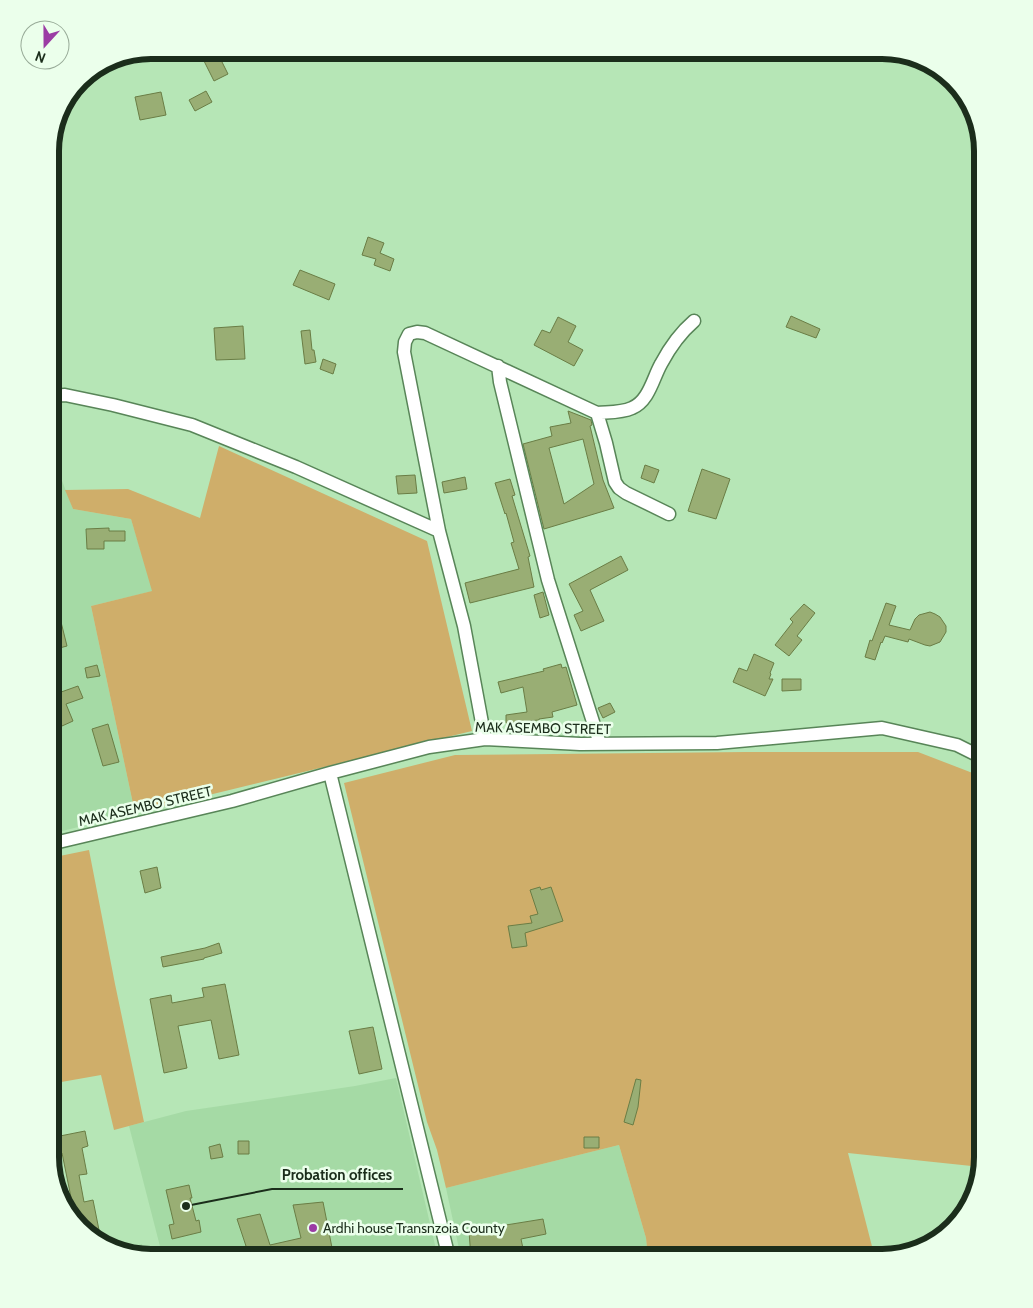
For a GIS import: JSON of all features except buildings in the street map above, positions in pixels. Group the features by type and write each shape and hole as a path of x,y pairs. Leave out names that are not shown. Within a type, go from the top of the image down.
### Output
{"street":[{"path":"485,739 464,626 439,531 404,352 405,342 409,334 425,333 597,412 618,412 633,408 644,399 677,338 694,321"},
{"path":"498,366 500,382 548,580 600,744"},
{"path":"59,396 75,397 113,405 192,425 296,467 439,531"},
{"path":"597,412 615,482 619,488 669,514"},
{"name":"MAK ASEMBO STREET","path":"59,842 232,801 429,747 485,739 600,744 717,743 882,728 957,744 974,753"},
{"path":"330,773 447,1249"}],"shaded area":[{"path":"219,446 427,541 472,731 135,813 91,606 152,591 131,519 73,509 65,490 128,489 200,518"},
{"path":"59,473 73,509 131,519 153,591 91,606 135,813 59,832"},
{"path":"918,752 974,774 973,1166 848,1153 873,1249 647,1249 646,1238 619,1145 446,1188 437,1150 427,1122 344,783 455,755"},
{"path":"89,850 144,1122 114,1130 101,1075 59,1082 59,856"},
{"path":"396,1078 436,1249 161,1249 129,1126 186,1111 355,1086"},
{"path":"619,1145 646,1238 647,1249 459,1249 446,1188"},
{"path":"142,1244 143,1248 138,1248 132,1247"}],"place":[{"name":"Probation offices","path":"186,1206"},
{"name":"Ardhi house Transnzoia County","path":"313,1228"}]}
